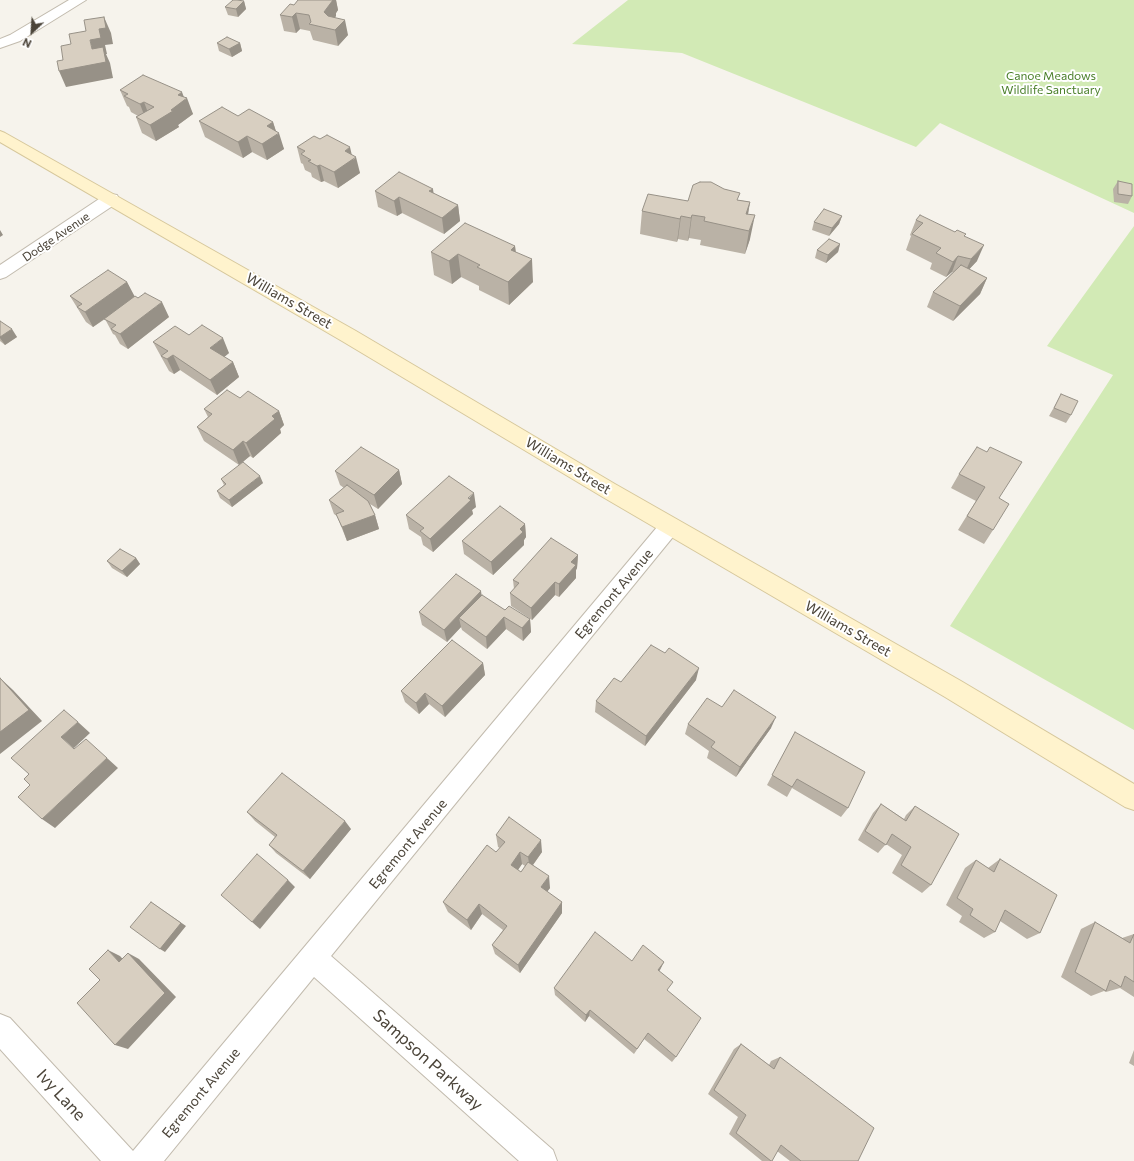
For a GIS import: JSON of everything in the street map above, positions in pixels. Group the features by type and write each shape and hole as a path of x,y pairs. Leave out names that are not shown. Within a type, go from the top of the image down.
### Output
{"street":[{"path":"0,48 79,0"},
{"path":"0,44 15,38"},
{"name":"Williams Street","path":"0,136 349,336 670,526 953,689 1134,798"},
{"name":"Dodge Avenue","path":"0,273 111,199"},
{"name":"Egremont Avenue","path":"144,1161 670,526"},
{"name":"Sampson Parkway","path":"313,958 542,1161"},
{"name":"Ivy Lane","path":"0,1028 122,1161"}],"green space":[{"name":"Canoe Meadows Wildlife Sanctuary","path":"628,0 1134,0 1134,213 940,123 916,147 682,53 572,44"},
{"path":"1134,226 1134,730 950,626 1113,375 1047,346"}],"building":[{"path":"233,0 244,1 236,9 225,7"},
{"path":"298,0 333,0 324,12 328,16 345,20 335,30 309,24 311,22 309,15 296,13 292,17 280,15 290,4 294,5"},
{"path":"104,17 106,28 99,29 101,38 90,40 92,49 103,47 106,62 59,71 57,61 63,60 61,46 71,44 69,34 86,31 84,20"},
{"path":"227,37 240,43 229,49 217,43"},
{"path":"143,75 182,92 178,95 187,98 171,110 173,111 150,125 136,117 154,107 144,102 140,104 124,96 128,94 120,90"},
{"path":"222,107 238,116 249,109 273,122 267,126 279,133 262,144 247,136 238,142 199,121"},
{"path":"327,135 350,147 345,151 356,157 334,172 308,161 311,160 301,154 305,151 297,147 314,136 320,139"},
{"path":"399,172 433,189 429,191 458,205 442,218 399,197 394,201 375,191"},
{"path":"1118,181 1132,184 1132,196 1118,194"},
{"path":"700,182 711,182 724,189 740,193 737,200 750,202 746,214 755,215 749,231 704,221 705,217 692,215 691,218 681,216 680,219 642,211 648,194 688,201 693,185"},
{"path":"824,209 842,216 832,228 814,222"},
{"path":"920,215 955,232 957,230 966,234 964,236 984,245 971,259 958,256 953,262 936,253 941,248 912,234 923,223 916,220"},
{"path":"465,223 515,246 511,250 532,259 508,282 477,267 480,265 458,254 449,261 431,252"},
{"path":"829,239 840,244 828,255 817,250"},
{"path":"961,265 987,278 960,306 933,292"},
{"path":"108,270 127,282 85,312 77,307 82,304 70,296"},
{"path":"145,293 162,302 120,334 111,329 116,325 104,319 135,296 138,298"},
{"path":"0,321 12,329 0,337"},
{"path":"202,325 223,338 210,348 233,362 210,380 173,355 167,359 161,356 168,351 153,342 175,326 189,335"},
{"path":"227,390 240,398 248,391 279,411 272,416 275,419 246,443 243,441 233,450 197,427 212,414 204,409"},
{"path":"1061,394 1078,401 1071,415 1054,408"},
{"path":"361,447 399,470 374,495 335,471"},
{"path":"977,447 987,452 990,447 1022,462 999,498 1009,504 993,530 967,516 985,487 959,474"},
{"path":"243,462 260,476 229,500 217,491 226,484 221,479"},
{"path":"449,476 474,493 468,498 471,500 430,539 420,531 424,528 406,515"},
{"path":"347,485 368,501 375,515 342,527 336,514 344,511 329,500"},
{"path":"500,506 525,524 520,529 523,532 491,562 462,541"},
{"path":"551,538 578,555 571,562 576,565 559,584 555,582 531,608 510,593 519,583 513,580"},
{"path":"120,549 136,558 122,571 107,561"},
{"path":"456,574 481,591 444,630 419,612"},
{"path":"482,595 505,610 509,606 530,619 522,628 504,617 486,637 459,618"},
{"path":"452,640 483,663 442,706 425,693 416,703 401,691"},
{"path":"651,645 665,653 669,648 699,668 646,736 596,701 614,678 621,682"},
{"path":"0,678 29,710 0,732"},
{"path":"734,690 776,717 740,767 711,747 715,742 688,724 707,698 722,707"},
{"path":"64,710 78,722 61,737 74,749 86,739 107,758 42,819 18,797 30,785 24,779 29,774 11,758"},
{"path":"795,732 865,772 848,808 797,779 792,787 772,775"},
{"path":"282,773 345,821 303,871 269,845 277,835 247,812"},
{"path":"881,804 906,821 915,806 959,834 931,885 901,865 911,847 892,834 886,845 865,831"},
{"path":"509,817 541,840 528,857 520,852 511,865 521,872 528,862 549,876 541,887 562,902 518,965 492,945 507,926 479,904 467,920 443,902 487,845 496,852 505,842 496,835"},
{"path":"257,854 288,880 252,922 221,895"},
{"path":"1000,859 1057,895 1040,933 1005,910 995,932 970,915 973,909 957,898 976,860 994,872"},
{"path":"151,902 181,923 160,949 130,927"},
{"path":"1095,922 1130,943 1134,934 1134,982 1125,976 1121,987 1110,980 1106,991 1075,972"},
{"path":"595,932 632,961 643,945 664,962 658,970 673,982 667,990 701,1018 676,1057 648,1033 637,1049 590,1010 586,1015 554,988"},
{"path":"108,950 119,962 128,953 165,993 115,1045 77,1003 100,980 89,969"},
{"path":"741,1044 774,1069 780,1057 874,1128 858,1161 801,1161 781,1145 771,1161 736,1133 746,1115 714,1090"}]}
